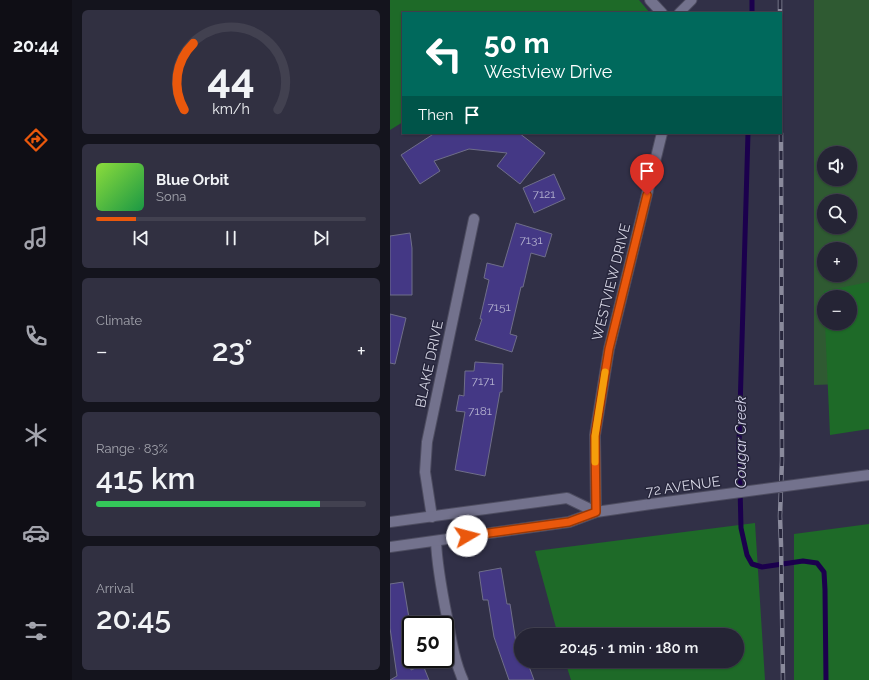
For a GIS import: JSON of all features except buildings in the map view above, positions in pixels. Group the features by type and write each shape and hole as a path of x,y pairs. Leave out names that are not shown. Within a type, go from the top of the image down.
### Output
{"street":[{"path":"650,0 661,12"},
{"name":"WESTVIEW DRIVE","path":"596,512 595,436 609,349 662,134"},
{"name":"BLAKE DRIVE","path":"432,517 425,472 427,442 474,219"},
{"name":"72 AVENUE","path":"390,547 569,522 596,512 869,476"},
{"path":"390,522 567,498 596,512"},
{"path":"436,541 442,594 453,649 463,680"}],"lane":[{"path":"680,12 692,0"}],"green space":[{"path":"390,0 639,0 649,12 402,12 402,123 390,130"},
{"path":"814,0 869,0 869,383 814,385"},
{"path":"869,282 869,429 830,435 825,330 857,330 857,290 829,290"},
{"path":"755,523 765,680 571,680 567,668 744,668 744,628 556,628 535,551"},
{"path":"869,524 869,680 794,680 794,534"}],"waterway":[{"name":"Cougar Creek","path":"752,0 752,12"},
{"name":"Cougar Creek","path":"748,134 739,444 741,528 747,555 752,564 762,567 803,561 817,563 824,572 826,680"}],"railway":[{"path":"780,0 780,12"},
{"path":"781,134 782,460 780,516 783,680"}],"slow traffic":[{"path":"595,462 595,436 605,372"}],"route":[{"path":"467,536 569,522 596,512 595,436 609,349 647,195"}]}
